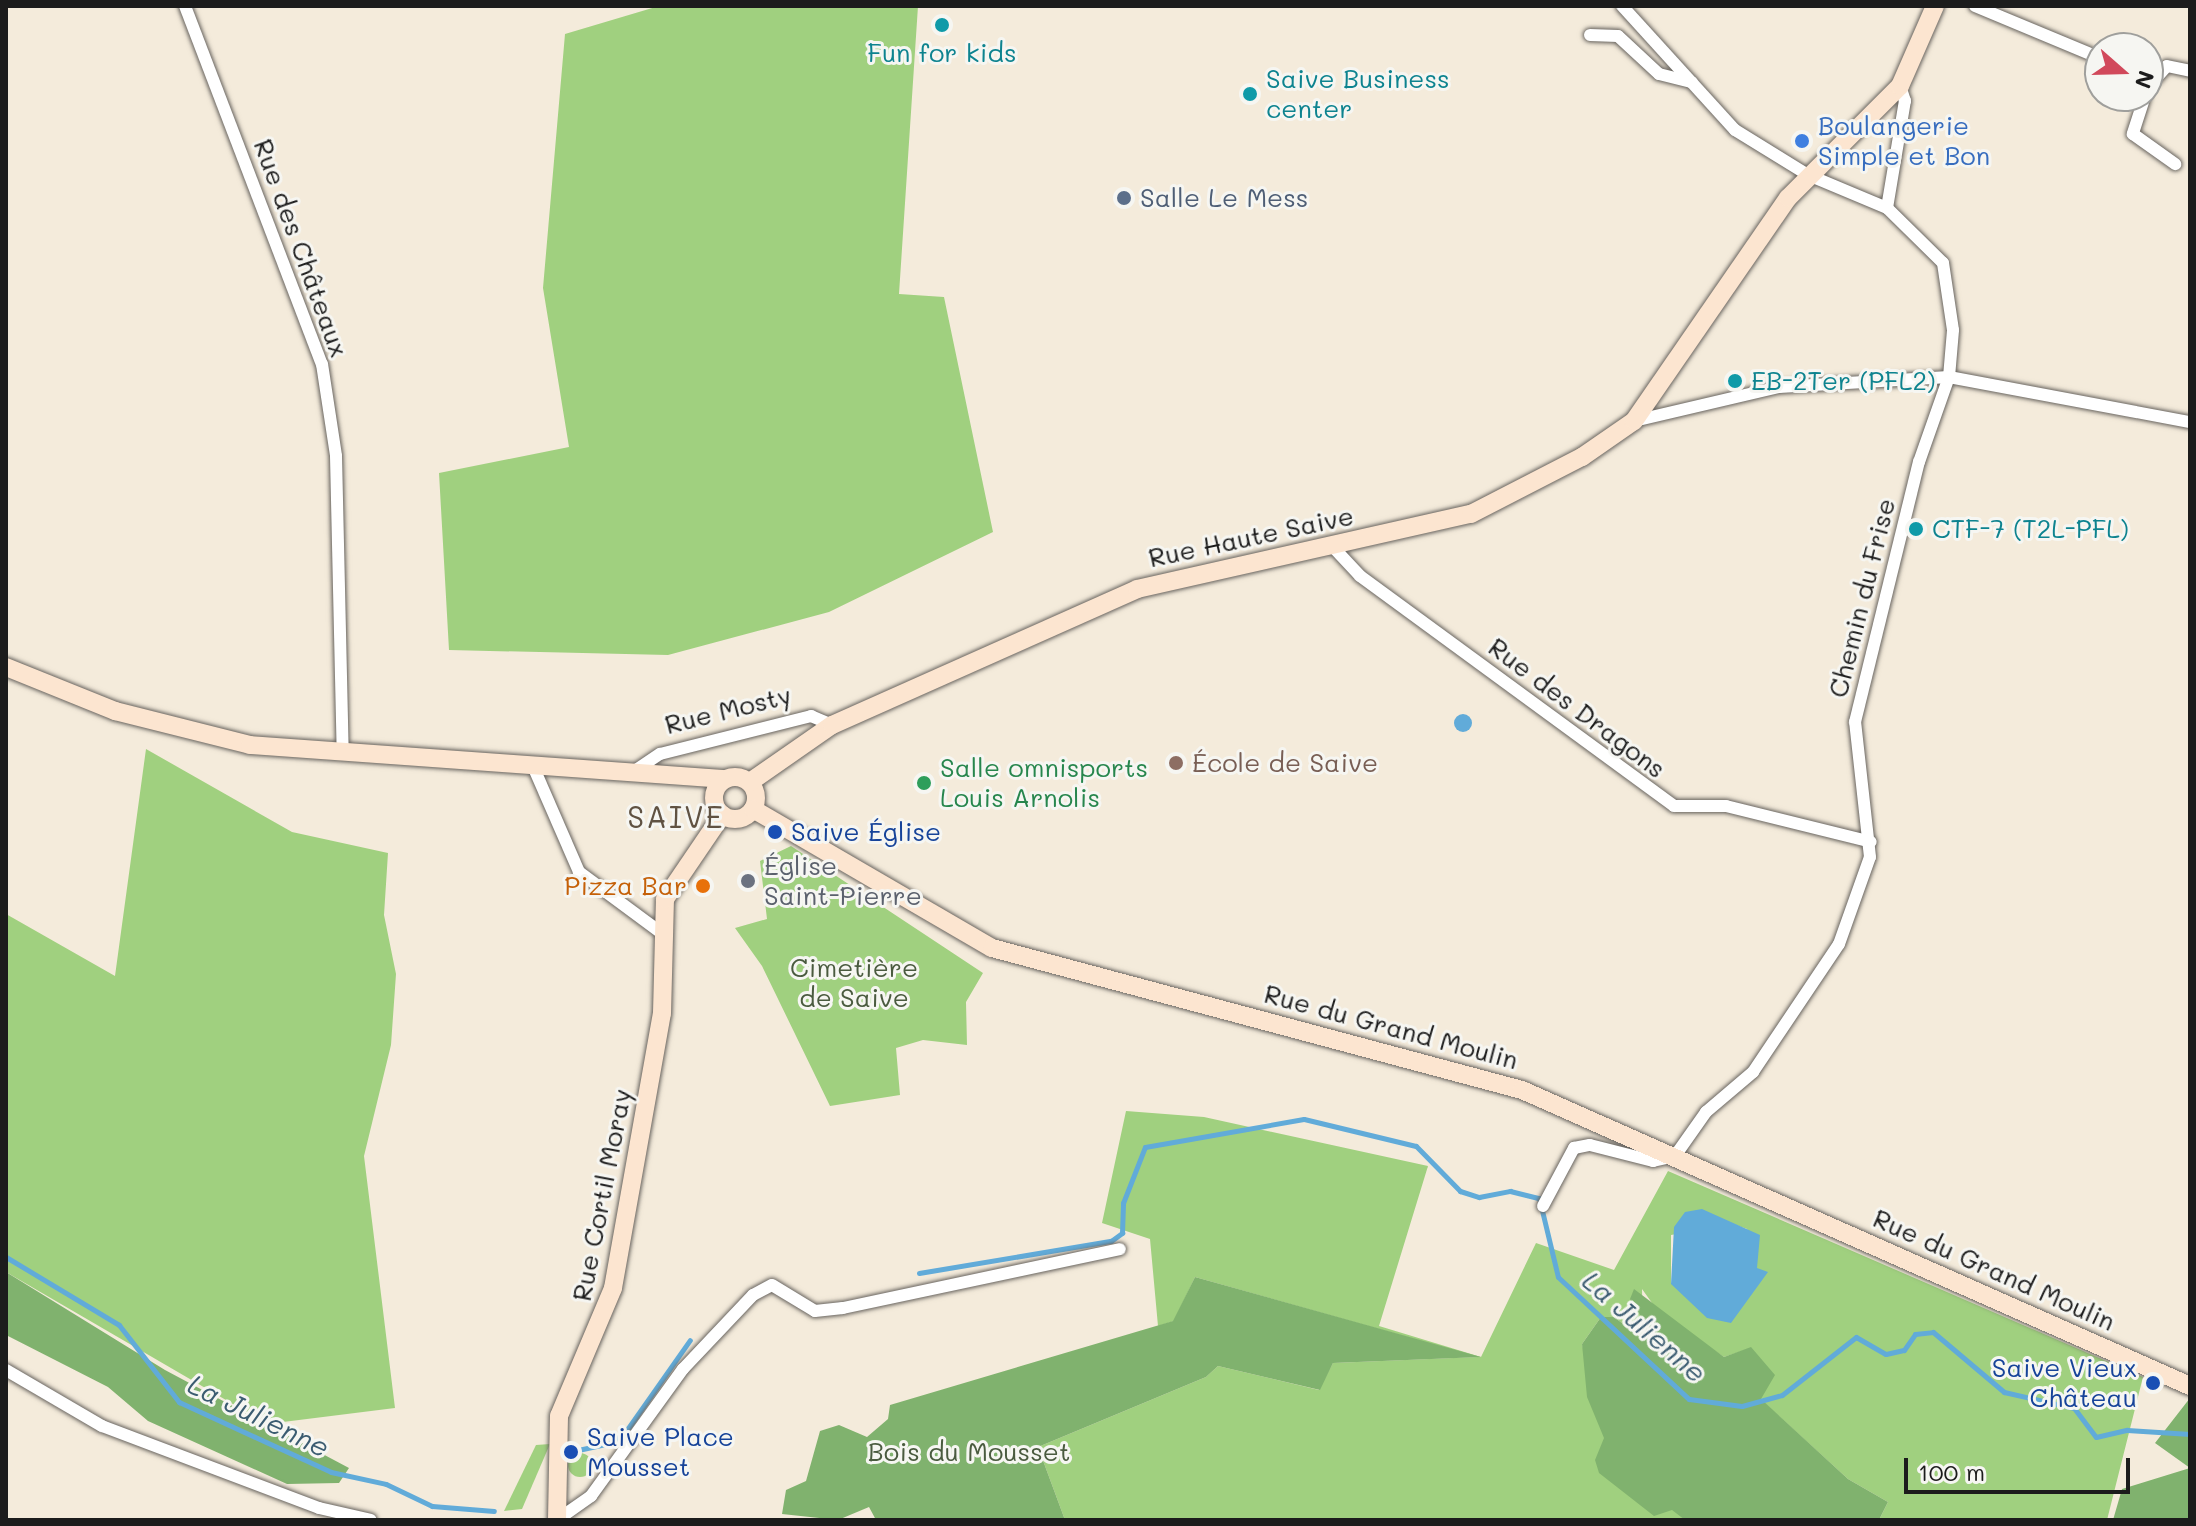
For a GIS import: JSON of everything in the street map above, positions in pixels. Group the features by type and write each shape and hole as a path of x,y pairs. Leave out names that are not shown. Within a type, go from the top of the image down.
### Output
{"street":[{"name":"Rue des Châteaux","path":"185,6 322,364 336,456 343,754"},
{"path":"1622,6 1735,130 1808,175 1887,208 1943,263 1953,330 1949,377"},
{"name":"Rue Haute Saive","path":"1634,421 1808,175 1900,86 1935,6"},
{"path":"1975,6 2084,51"},
{"path":"1590,35 1618,36 1659,74 1692,82"},
{"path":"2164,69 2167,66 2190,71"},
{"name":"Rue Haute Saive","path":"1887,208 1905,101 1900,86"},
{"path":"2140,112 2133,134 2175,164"},
{"name":"Rue Haute Saive","path":"832,725 1156,582 1334,548 1471,514 1634,421 1779,387 1949,377 2190,422"},
{"name":"Chemin du Frise","path":"1675,1156 1706,1112 1760,1063 1839,944 1868,870 1871,842 1855,722 1919,462 1949,377"},
{"name":"Rue des Dragons","path":"1334,548 1360,576 1674,806 1726,806 1871,842"},
{"name":"Rue Mosty","path":"6,667 115,711 250,745 343,754 636,770 724,779"},
{"name":"Rue Mosty","path":"636,770 660,754 811,716 832,725"},
{"name":"Rue Mosty","path":"750,782 832,725"},
{"path":"533,766 579,872 660,932 677,875 722,815"},
{"name":"Rue Mosty","path":"681,774 713,795"},
{"path":"724,779 750,782 753,809 742,818 722,815 713,795 724,779"},
{"name":"Rue du Grand Moulin","path":"753,809 992,948 1461,1069 1675,1156 2190,1386"},
{"name":"Rue Cortil Moray","path":"557,1520 559,1416 613,1288 664,973 660,932"},
{"path":"1545,1202 1574,1148 1590,1145 1653,1161 1675,1156"},
{"path":"557,1520 591,1496 683,1369 753,1295 772,1285 815,1311 843,1308 1120,1249"},
{"path":"6,1370 102,1426 319,1508 371,1520"}],"green space":[{"path":"659,6 918,6 899,294 944,297 993,532 829,612 668,655 449,650 439,473 569,447 543,288 565,34"},
{"path":"146,749 292,832 388,853 384,915 396,974 391,1045 364,1156 395,1408 267,1424 6,1272 6,914 115,976"},
{"name":"Cimetière de Saive","path":"791,846 983,973 966,1002 967,1045 923,1040 896,1048 900,1095 830,1106 762,966 735,928 767,919 760,861"},
{"path":"1126,1111 1204,1117 1428,1166 1379,1326 1481,1357 1536,1243 1614,1270 1668,1171 2143,1377 2107,1520 1879,1520 1888,1502 1848,1479 1760,1399 1751,1348 1724,1357 1660,1314 1642,1289 1643,1339 1614,1317 1601,1317 1582,1344 1605,1438 1685,1520 1065,1520 1038,1447 1206,1377 1218,1366 1319,1390 1333,1363 1478,1357 1195,1277 1174,1321 1158,1326 1150,1239 1102,1223","holes":["1733,1224 1747,1229 1757,1268 1671,1284 1671,1235"]},
{"path":"6,1272 165,1370 349,1468 339,1483 287,1484 148,1421 108,1387 6,1335"},
{"name":"Bois du Mousset","path":"1195,1277 1481,1357 1333,1363 1320,1390 1218,1366 1206,1377 1038,1447 1065,1520 876,1520 869,1507 838,1520 782,1514 786,1490 806,1481 820,1431 839,1425 867,1437 888,1419 890,1405 1173,1321"},
{"path":"1634,1289 1724,1357 1751,1347 1775,1375 1761,1399 1848,1479 1888,1502 1879,1520 1685,1520 1672,1510 1654,1516 1599,1473 1595,1460 1604,1438 1587,1397 1582,1344 1601,1317 1614,1317 1643,1339 1647,1326 1630,1299"},
{"path":"2190,1398 2190,1468 2155,1443"},
{"path":"550,1444 522,1509 504,1511 536,1445"},
{"path":"580,1453 588,1457 592,1465 588,1473 580,1477 572,1473 568,1465 572,1457"},
{"path":"2190,1468 2190,1520 2113,1520 2122,1489"}],"water":[{"path":"1463,714 1472,723 1463,732 1454,723"},
{"path":"1702,1209 1760,1235 1757,1268 1768,1272 1731,1323 1707,1318 1671,1284 1674,1227 1685,1212"}],"waterway":[{"name":"La Julienne","path":"919,1273 1111,1241 1122,1233 1123,1203 1145,1147 1304,1119 1416,1146 1460,1191 1479,1197 1510,1191 1539,1198 1558,1277 1689,1399 1742,1406 1782,1395 1856,1337 1886,1354 1904,1350 1915,1334 1933,1332 2004,1392 2074,1408 2096,1437 2127,1430 2190,1434"},
{"name":"La Julienne","path":"6,1257 119,1325 179,1402 331,1472 386,1484 432,1506 494,1511"},
{"name":"La Julienne","path":"569,1452 610,1443 626,1431 690,1340"}],"place":[{"name":"Fun for kids","path":"942,25"},
{"name":"Saive Business center","path":"1250,94"},
{"name":"Boulangerie Simple et Bon","path":"1802,141"},
{"name":"Salle Le Mess","path":"1124,198"},
{"name":"EB-2Ter (PFL2)","path":"1735,381"},
{"name":"CTF-7 (T2L-PFL)","path":"1916,529"},
{"name":"École de Saive","path":"1176,763"},
{"name":"Salle omnisports Louis Arnolis","path":"924,783"},
{"name":"Saive Église","path":"775,832"},
{"name":"Église Saint-Pierre","path":"748,881"},
{"name":"Pizza Bar","path":"703,886"},
{"name":"Saive Vieux Château","path":"2153,1383"},
{"name":"Saive Place Mousset","path":"571,1452"}],"district":[{"name":"SAIVE","path":"676,816"}]}
